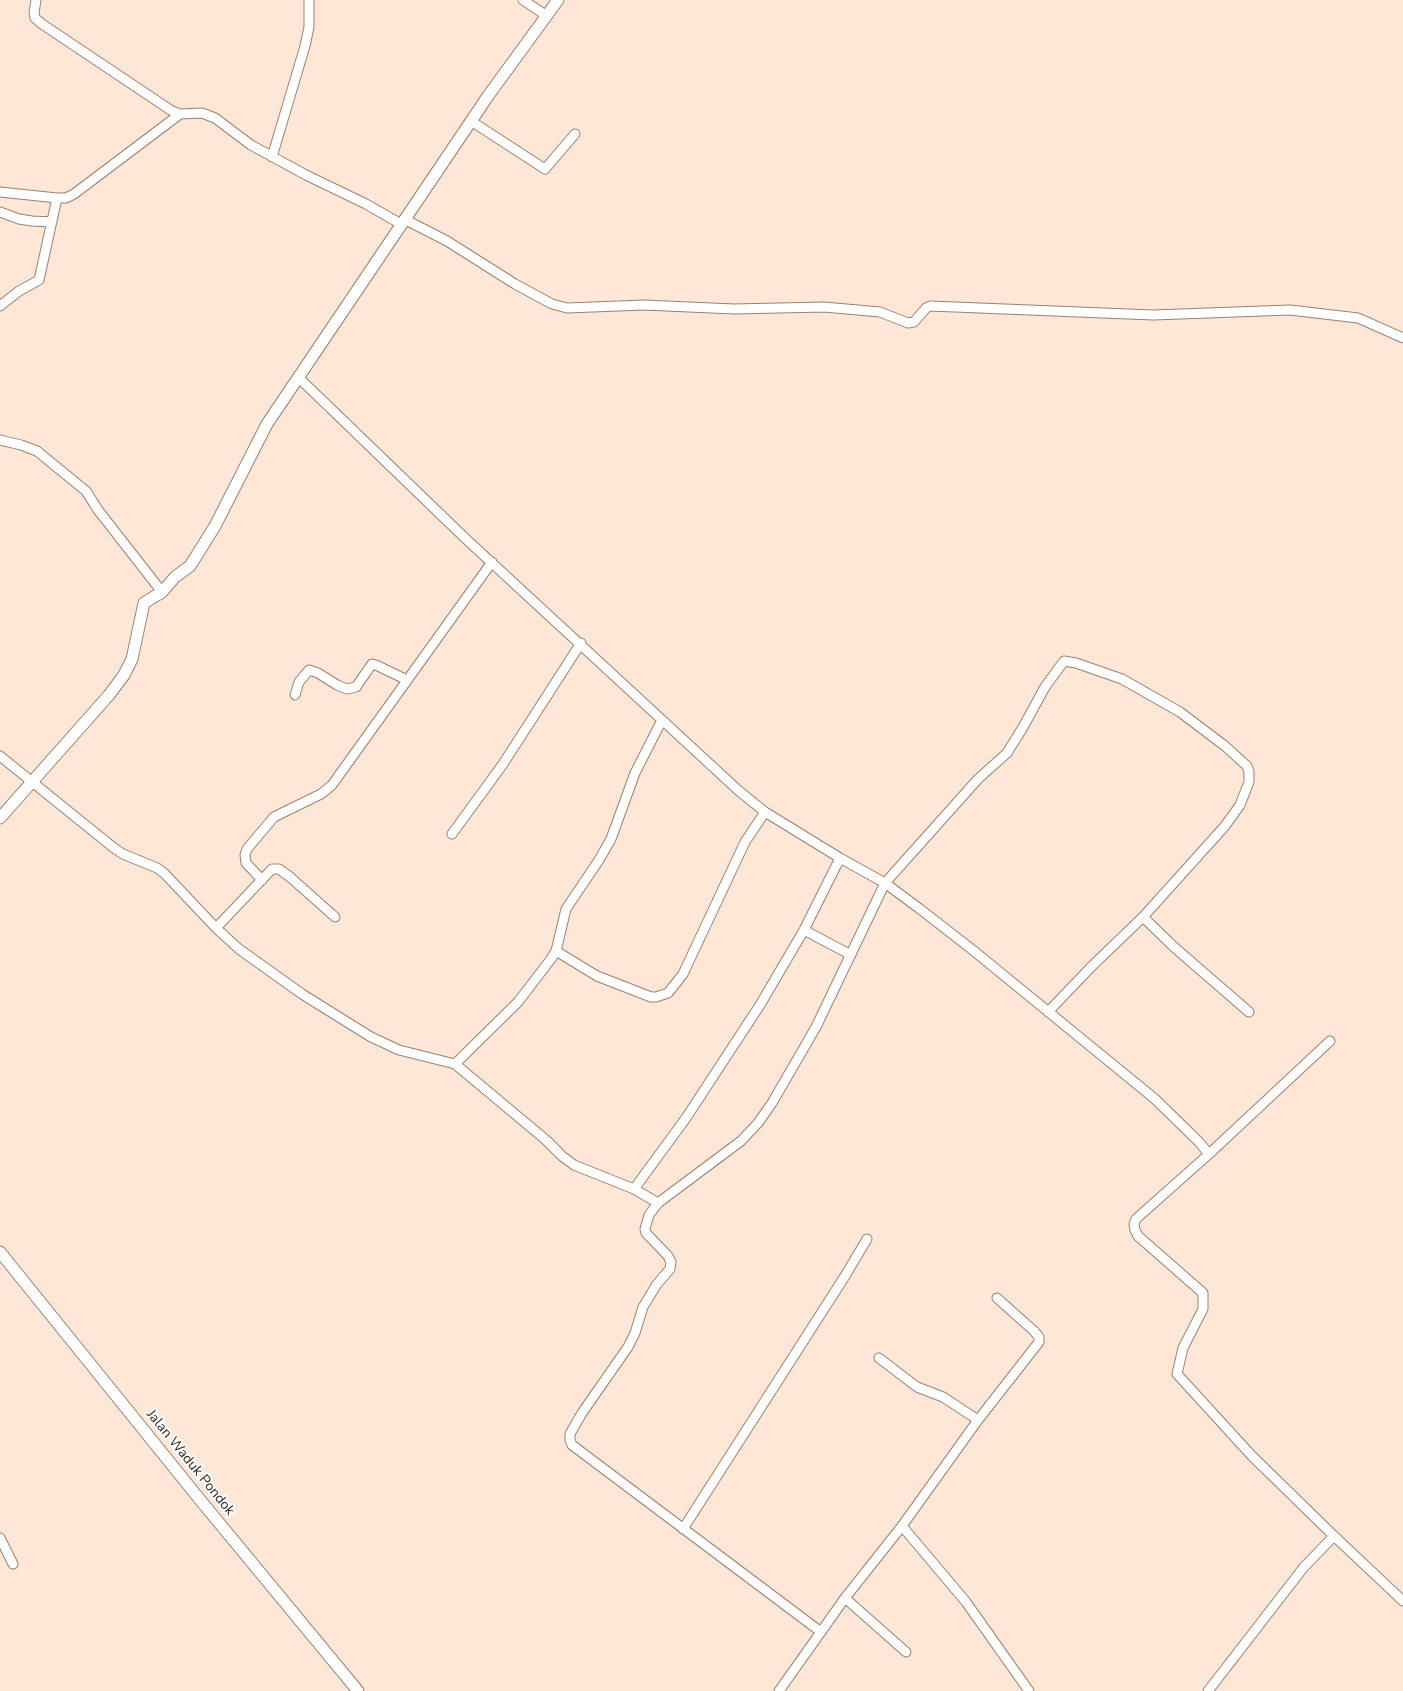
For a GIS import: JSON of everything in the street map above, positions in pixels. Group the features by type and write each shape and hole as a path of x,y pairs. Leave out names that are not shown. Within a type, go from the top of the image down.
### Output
{"street":[{"path":"36,0 34,13 42,24 163,106 180,114 202,113 215,118 251,145 272,157 447,242 515,284 552,304 567,308 644,305 734,309 824,308 880,312 908,324 914,322 930,306 1154,315 1290,310 1358,318 1403,338"},
{"path":"272,157 305,46 309,27 309,0"},
{"path":"523,0 547,16"},
{"path":"0,818 124,675 132,659 144,603 162,592 175,577 190,566 214,526 267,424 470,121 558,0"},
{"path":"0,192 66,198 74,194 180,114"},
{"path":"470,121 544,169 575,134"},
{"path":"0,306 19,291 37,281 42,267 57,198"},
{"path":"0,212 19,219 52,222"},
{"path":"299,378 492,562 739,791 765,812 884,883 974,951 1155,1099 1209,1154"},
{"path":"0,440 21,444 37,451 86,491 98,510 162,592"},
{"path":"262,880 246,863 245,855 247,849 274,818 321,794 332,785 492,562"},
{"path":"452,834 503,764 580,643"},
{"path":"821,1632 572,1445 570,1434 582,1413 632,1340 643,1306 657,1284 670,1269 671,1262 668,1256 649,1238 645,1229 649,1215 658,1203 741,1141 758,1123 772,1104 816,1027 884,883 978,779 1007,753 1064,661 1122,679 1180,712 1225,746 1247,766 1249,782 1240,805 1225,826 1143,917 1048,1012"},
{"path":"295,695 296,688 302,677 309,670 318,673 337,685 347,688 356,687 372,664 407,680"},
{"path":"455,1064 518,1002 556,951 566,909 611,839 635,772 662,720"},
{"path":"0,756 123,854 158,868 239,949 302,994 371,1037 409,1054 445,1060 455,1064 574,1165 634,1189 658,1203"},
{"path":"556,951 596,976 651,997 668,994 683,974 745,842 765,812"},
{"path":"634,1189 686,1118 760,1005 804,930 840,858"},
{"path":"216,928 272,870 278,869 290,877 335,917"},
{"path":"1143,917 1174,947 1249,1012"},
{"path":"804,930 851,955"},
{"path":"1330,1041 1136,1219 1134,1224 1138,1236 1203,1293 1203,1309 1180,1358 1176,1372 1252,1456 1403,1601"},
{"path":"683,1529 867,1239"},
{"name":"Jalan Waduk Pondok","path":"2,1260 358,1691"},
{"path":"779,1691 845,1598 902,1526 978,1420 1035,1349 1040,1339 997,1298"},
{"path":"879,1358 917,1386 943,1397 978,1420"},
{"path":"902,1526 966,1602 1029,1691"},
{"path":"1208,1691 1304,1567 1334,1536"},
{"path":"0,1538 13,1564"},
{"path":"845,1598 906,1652"}]}
